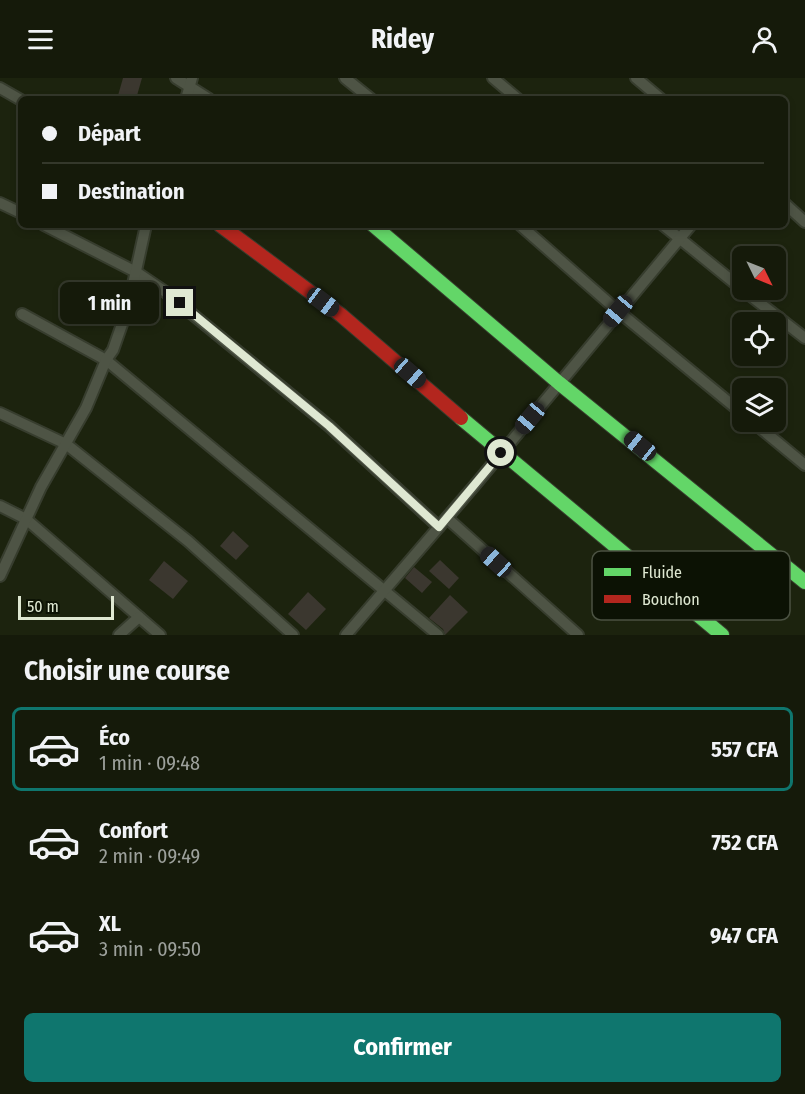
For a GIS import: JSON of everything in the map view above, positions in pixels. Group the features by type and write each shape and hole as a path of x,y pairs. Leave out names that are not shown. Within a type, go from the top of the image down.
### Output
{"street":[{"path":"176,78 191,82 206,96"},
{"path":"345,78 367,96"},
{"path":"493,78 514,96"},
{"path":"636,78 658,96"},
{"path":"0,88 18,98"},
{"path":"0,203 18,212"},
{"path":"788,207 805,222"},
{"path":"50,228 136,272 195,314 320,419 439,527"},
{"path":"0,576 26,519 96,387 105,360 120,332 145,228"},
{"path":"224,228 341,315 501,453 620,551"},
{"path":"377,228 559,383 767,551"},
{"path":"523,228 618,311 732,405"},
{"path":"666,228 732,280"},
{"path":"346,635 447,518 688,228"},
{"path":"757,300 805,338"},
{"path":"22,314 105,360 386,589 438,635"},
{"path":"0,413 66,444 196,548 293,635"},
{"path":"765,432 805,465"},
{"path":"0,506 26,519 160,635"},
{"path":"447,518 578,635"},
{"path":"790,570 805,582"},
{"path":"119,635 139,617"},
{"path":"704,620 722,635"}],"building":[{"path":"123,78 142,78 137,96 118,96"},
{"path":"233,531 249,546 236,560 220,546"},
{"path":"440,560 459,578 449,589 429,571"},
{"path":"164,561 188,581 173,599 149,580"},
{"path":"414,567 432,582 422,593 405,578"},
{"path":"308,592 326,609 306,630 288,614"},
{"path":"450,595 468,612 445,635 443,629 429,618"}],"traffic: fast":[{"path":"377,228 559,383 767,551"},
{"path":"461,418 621,551"},
{"path":"790,570 805,582"},
{"path":"704,620 722,635"}],"traffic: jam":[{"path":"224,228 341,315 461,418"}],"route":[{"path":"180,303 329,426 439,527 501,453"}]}
